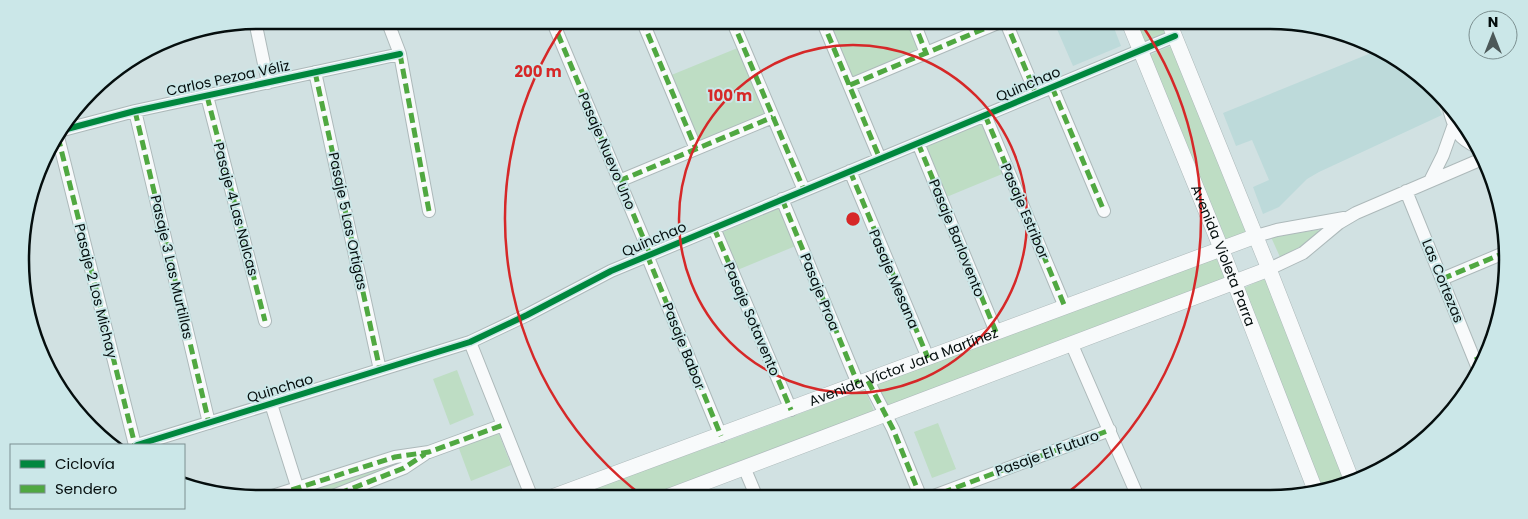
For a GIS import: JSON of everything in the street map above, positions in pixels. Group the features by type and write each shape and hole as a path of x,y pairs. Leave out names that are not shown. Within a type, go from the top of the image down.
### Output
{"main road":[{"name":"Avenida Violeta Parra","path":"1132,29 1221,248 1314,486"},
{"path":"1172,29 1350,476"},
{"name":"Avenida Víctor Jara Martínez","path":"571,490 1256,236"},
{"path":"685,490 1269,269"}],"street":[{"path":"257,29 268,82"},
{"path":"390,29 400,54 430,211"},
{"name":"Pasaje Nuevo Uno","path":"556,29 649,255"},
{"path":"646,29 696,149"},
{"path":"736,29 804,190"},
{"path":"826,29 880,159"},
{"path":"917,29 926,53"},
{"path":"850,85 983,29"},
{"path":"1009,29 1036,94"},
{"name":"Quinchao","path":"139,444 470,342 528,315 611,271 1175,36"},
{"name":"Carlos Pezoa Véliz","path":"70,128 135,111 400,54"},
{"name":"Pasaje 5 Las Ortigas","path":"315,72 380,370"},
{"path":"1052,87 1104,211"},
{"name":"Pasaje 4 Las Nalcas","path":"207,96 266,321"},
{"name":"Pasaje 3 Las Murtillas","path":"135,111 209,422"},
{"name":"Pasaje Estribor","path":"985,115 1065,307"},
{"path":"619,181 773,117"},
{"path":"1451,118 1453,127 1465,138"},
{"path":"1430,181 1443,156 1453,127"},
{"name":"Pasaje Barlovento","path":"918,143 996,332"},
{"name":"Pasaje 2 Los Michay","path":"60,144 136,444"},
{"path":"1269,269 1310,248 1343,220 1477,161"},
{"name":"Pasaje Mesana","path":"850,171 928,358"},
{"name":"Las Cortezas","path":"1406,191 1442,279 1478,357"},
{"name":"Pasaje Proa","path":"782,199 863,382 893,428 918,490"},
{"path":"1256,236 1277,230 1343,220"},
{"name":"Pasaje Sotavento","path":"714,228 791,410"},
{"name":"Pasaje Babor","path":"649,255 720,436"},
{"path":"1442,279 1499,255"},
{"path":"470,342 529,490"},
{"path":"1072,345 1135,490"},
{"path":"272,404 298,490"},
{"path":"309,490 395,457 429,452 503,425"},
{"name":"Pasaje El Futuro","path":"949,490 1110,430"},
{"path":"348,490 404,468 429,452"},
{"path":"744,467 754,490"}],"shaded area":[{"path":"1057,29 1114,29 1121,46 1073,66"},
{"path":"1371,53 1397,68 1421,86 1435,99 1442,115 1319,172 1307,179 1279,207 1263,214 1253,187 1269,180 1252,140 1236,146 1223,113"}],"green space":[{"path":"831,29 912,29 920,50 854,78 851,76"},
{"path":"1138,29 1164,29 1165,33 1148,41 1143,41"},
{"path":"740,47 766,114 698,143 669,76"},
{"path":"1172,47 1246,232 1226,240 1150,55"},
{"path":"985,123 1007,172 944,198 925,148 926,145"},
{"path":"779,207 798,245 735,271 721,233"},
{"path":"1320,231 1306,244 1280,257 1271,237"},
{"path":"1216,257 1225,279 887,406 877,384"},
{"path":"1263,279 1266,281 1345,477 1320,484 1244,288"},
{"path":"457,370 474,415 450,425 433,379"},
{"path":"863,390 866,392 874,411 667,490 586,490 721,443"},
{"path":"938,423 956,469 932,478 914,432"},
{"path":"497,433 511,465 471,481 458,446"},
{"path":"413,457 397,468 339,490 305,490"},
{"path":"973,484 975,490 958,490"}],"marked path":[{"path":"556,29 650,254"},
{"path":"646,29 696,149"},
{"path":"736,29 804,190"},
{"path":"826,29 880,159"},
{"path":"917,29 926,53"},
{"path":"850,85 984,29"},
{"path":"1009,29 1036,94"},
{"path":"400,54 429,211"},
{"path":"315,72 380,370"},
{"path":"1052,87 1104,211"},
{"path":"207,96 265,321"},
{"path":"135,111 209,423"},
{"path":"985,115 1065,307"},
{"path":"619,181 773,117"},
{"path":"918,143 996,332"},
{"path":"60,144 135,444"},
{"path":"850,171 928,358"},
{"path":"782,199 858,384"},
{"path":"714,228 791,410"},
{"path":"647,255 721,436"},
{"path":"1442,279 1499,255"},
{"path":"868,381 893,429 918,490"},
{"path":"291,490 395,457 429,452 503,425"},
{"path":"949,490 1110,430"},
{"path":"348,490 404,468 425,454"}],"cycle path":[{"path":"140,444 470,342 527,315 611,271 1175,36"},
{"path":"70,128 135,111 400,54"}]}
